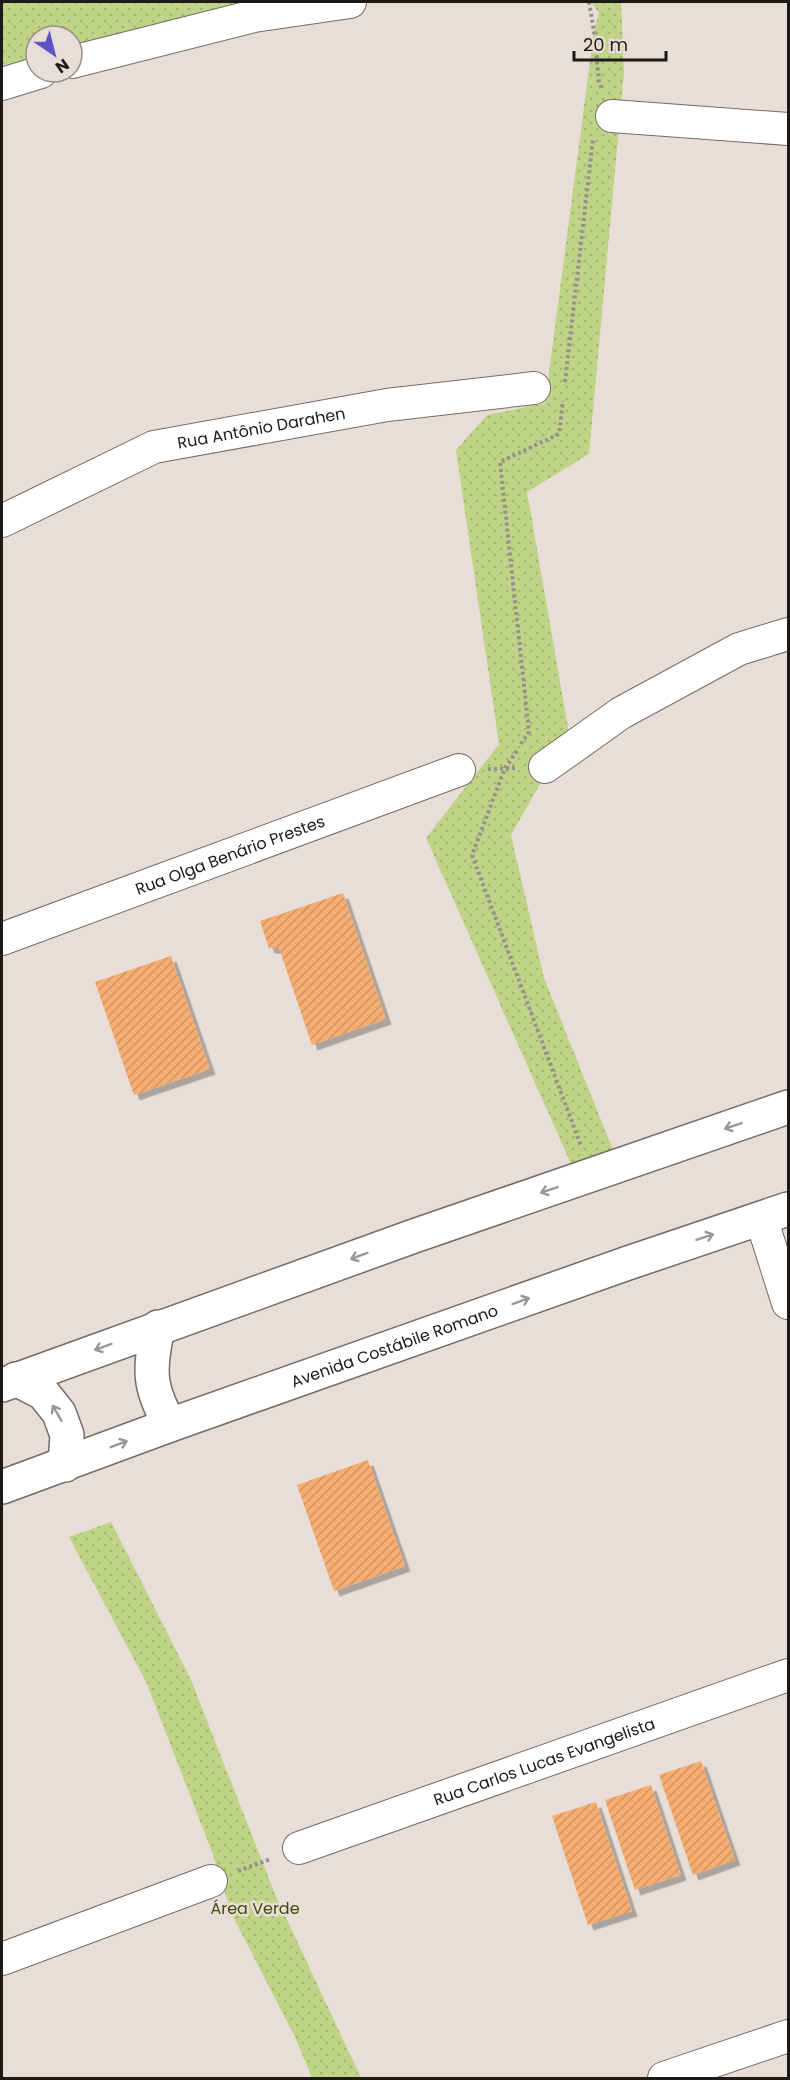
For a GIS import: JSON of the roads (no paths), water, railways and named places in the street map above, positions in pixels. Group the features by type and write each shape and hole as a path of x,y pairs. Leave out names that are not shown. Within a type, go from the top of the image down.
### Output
{"main road":[{"path":"9,1382 158,1327 789,1107"},
{"name":"Avenida Costábile Romano","path":"2,1487 170,1425 775,1213"},
{"path":"158,1327 152,1355 151,1382 159,1406 170,1425"},
{"path":"9,1382 43,1393 59,1413 67,1435 65,1465"}],"street":[{"path":"84,59 254,16 350,2"},
{"path":"2,84 24,77"},
{"path":"612,116 789,129"},
{"name":"Rua Antônio Darahen","path":"2,521 154,447 387,405 534,388"},
{"path":"544,767 621,713 739,649 789,634"},
{"name":"Rua Olga Benário Prestes","path":"2,939 459,770"},
{"path":"775,1213 789,1303"},
{"name":"Rua Carlos Lucas Evangelista","path":"299,1848 789,1675"},
{"path":"2,1959 211,1881"},
{"path":"664,2079 789,2036"}],"park label":[{"name":"Área Verde","path":"255,1908"}]}
